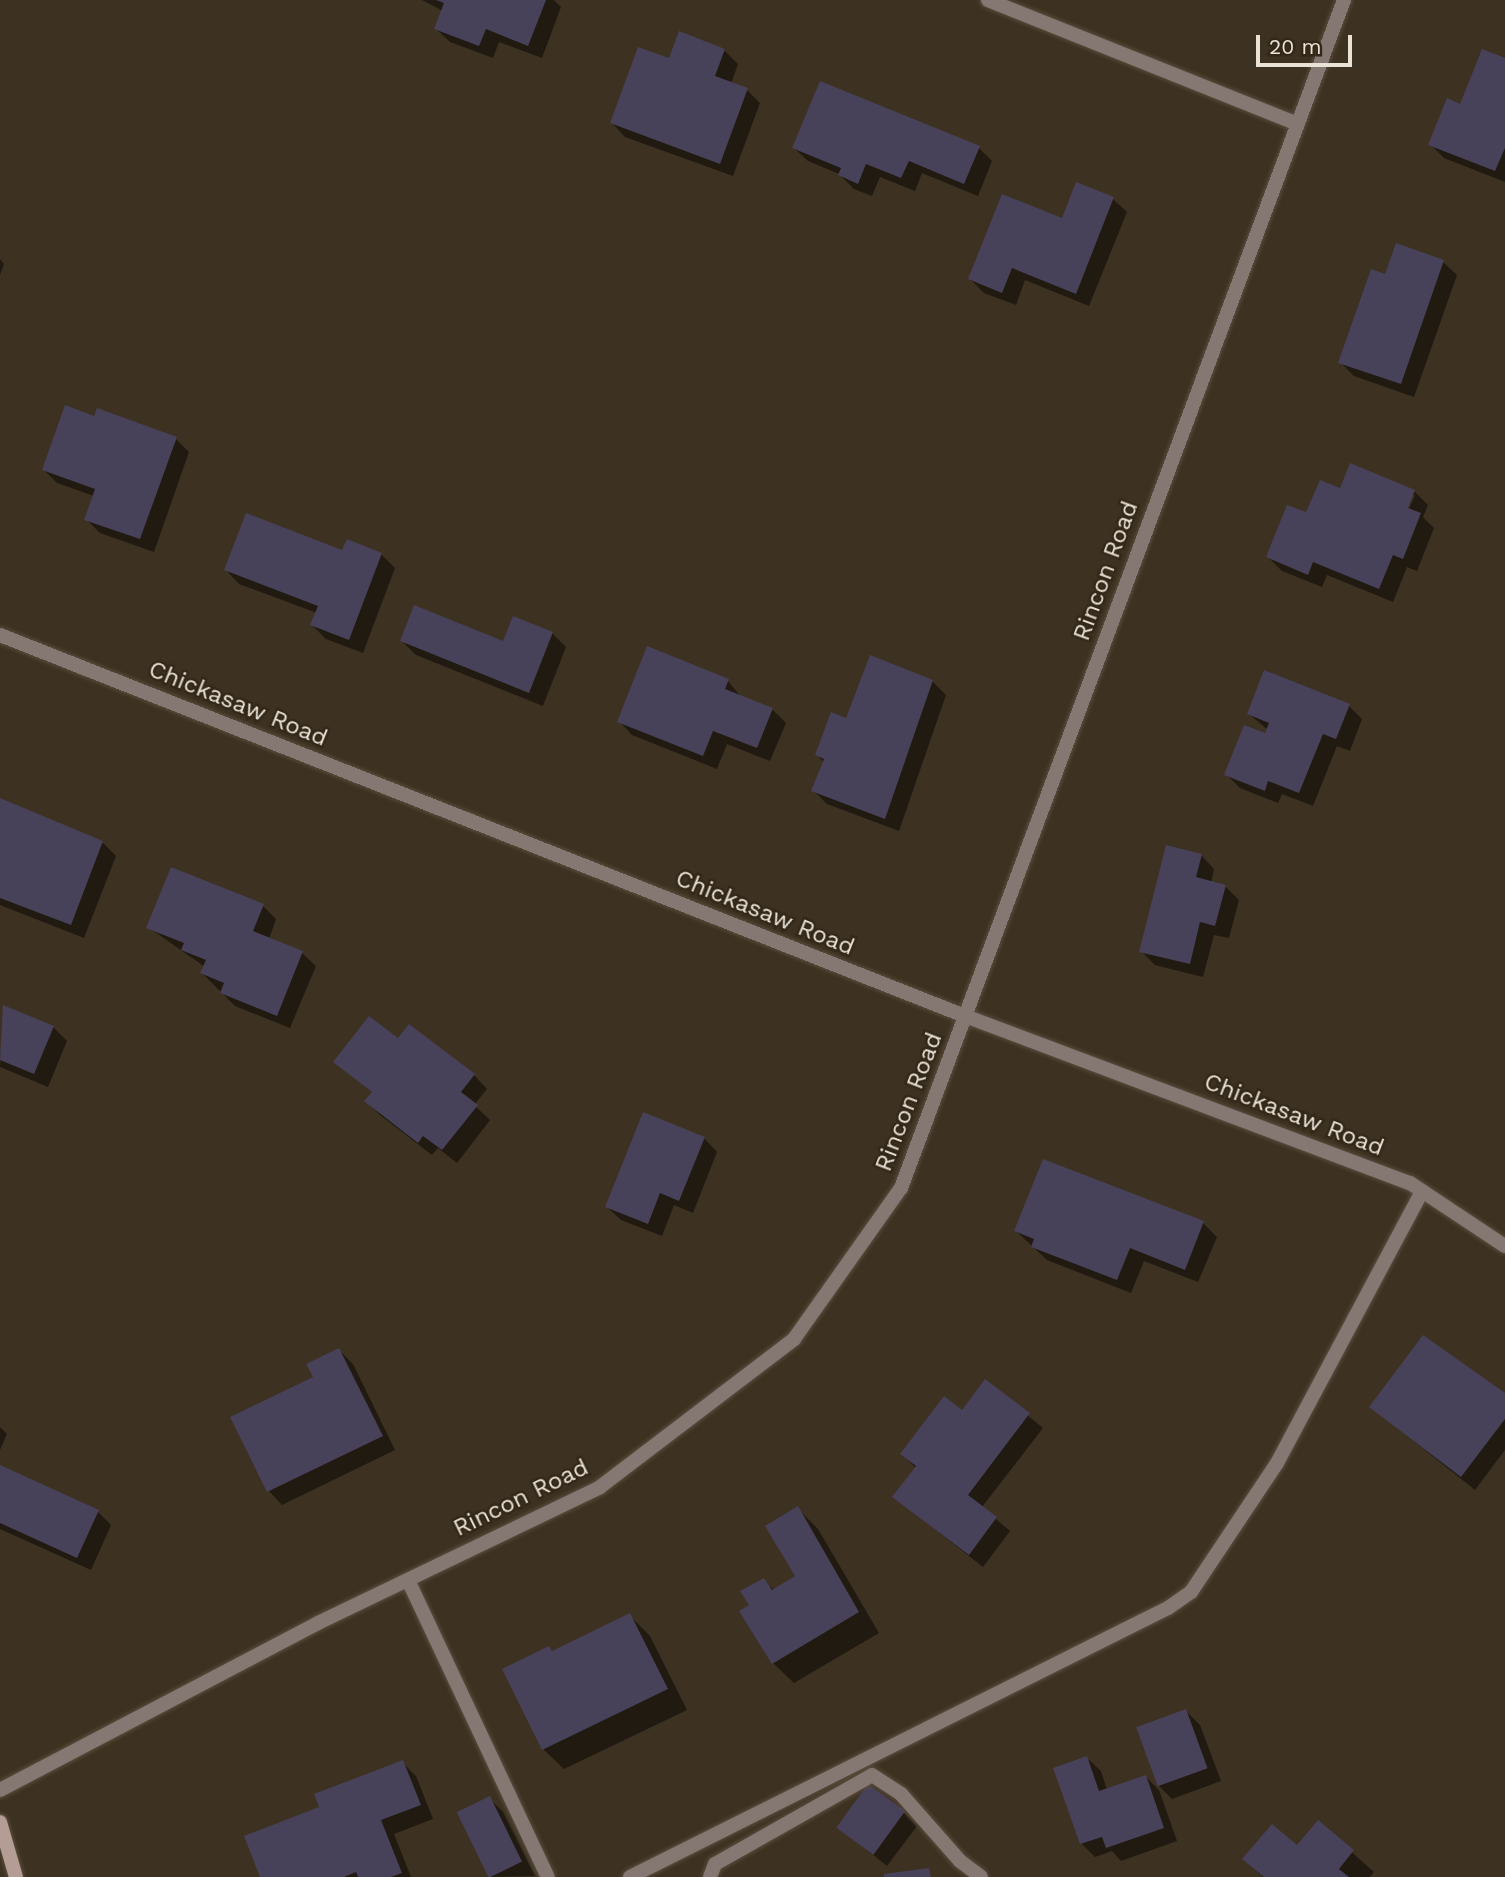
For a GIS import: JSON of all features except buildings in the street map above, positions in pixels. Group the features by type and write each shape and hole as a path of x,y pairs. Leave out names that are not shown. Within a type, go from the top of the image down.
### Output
{"street":[{"path":"988,0 1296,122"},
{"name":"Rincon Road","path":"0,1790 408,1580 600,1487 794,1339 901,1188 1296,122 1344,0"},
{"name":"Chickasaw Road","path":"0,635 965,1016 1422,1191 1505,1246"},
{"path":"630,1877 1168,1608 1191,1592 1277,1462 1422,1191"},
{"path":"408,1580 548,1877"},
{"path":"710,1877 715,1864 872,1775 901,1794 960,1861 981,1877"},
{"path":"0,1822 16,1877"}]}
